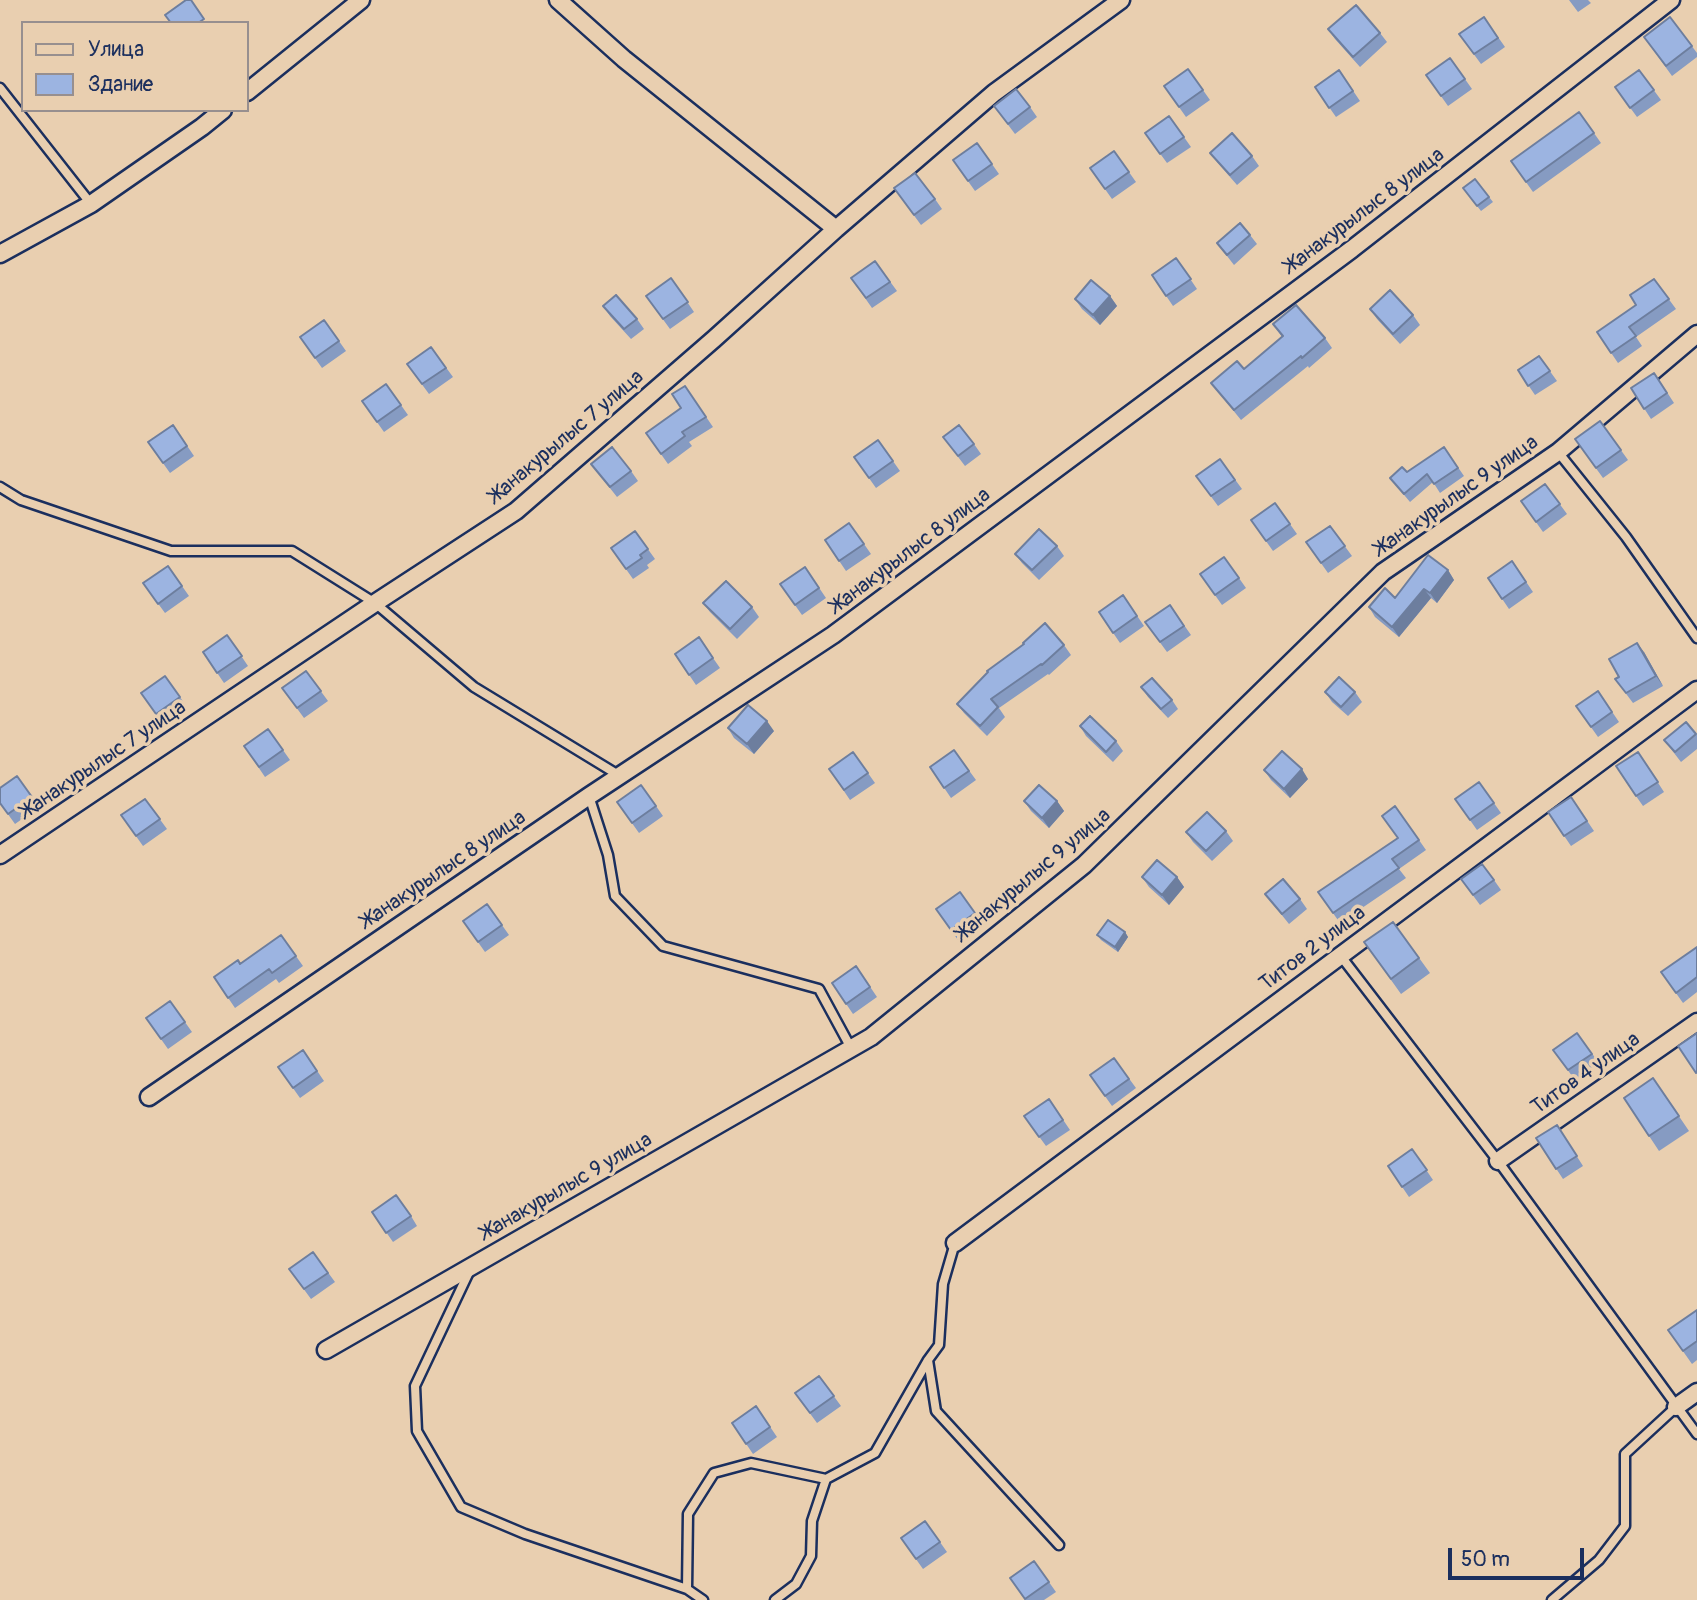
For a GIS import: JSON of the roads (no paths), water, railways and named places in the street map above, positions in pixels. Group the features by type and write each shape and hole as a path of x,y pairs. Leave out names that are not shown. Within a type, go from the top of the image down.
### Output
{"street":[{"path":"248,91 361,0"},
{"path":"558,0 624,60 836,229"},
{"name":"Жанакурылыс 7 улица","path":"0,855 516,511 994,93 1121,0"},
{"name":"Жанакурылыс 8 улица","path":"149,1097 589,796 833,635 1352,249 1671,0"},
{"path":"0,254 91,204 221,112"},
{"name":"Жанакурылыс 9 улица","path":"326,1350 870,1037 1084,865 1383,572 1558,452 1697,334"},
{"name":"Титов 2 улица","path":"955,1243 1697,690"},
{"name":"Титов 4 улица","path":"1499,1161 1697,1022"},
{"path":"1676,1407 1697,1392"}],"lane":[{"path":"0,88 91,204"},
{"path":"1558,452 1626,537 1697,638"},
{"path":"0,487 21,500 171,551 292,551 375,603 474,687 620,776"},
{"path":"589,796 608,855 615,896 663,946 819,989 851,1048"},
{"path":"1340,955 1499,1161 1697,1434"},
{"path":"687,1589 688,1514 714,1473 751,1463 826,1479 875,1454 939,1345 943,1284 955,1243"},
{"path":"472,1266 415,1386 417,1431 461,1507 525,1534 687,1589 703,1600"},
{"path":"928,1360 936,1411 1059,1545"},
{"path":"1552,1600 1598,1560 1625,1526 1625,1454 1676,1407"},
{"path":"775,1600 796,1584 811,1556 812,1521 826,1479"}]}
